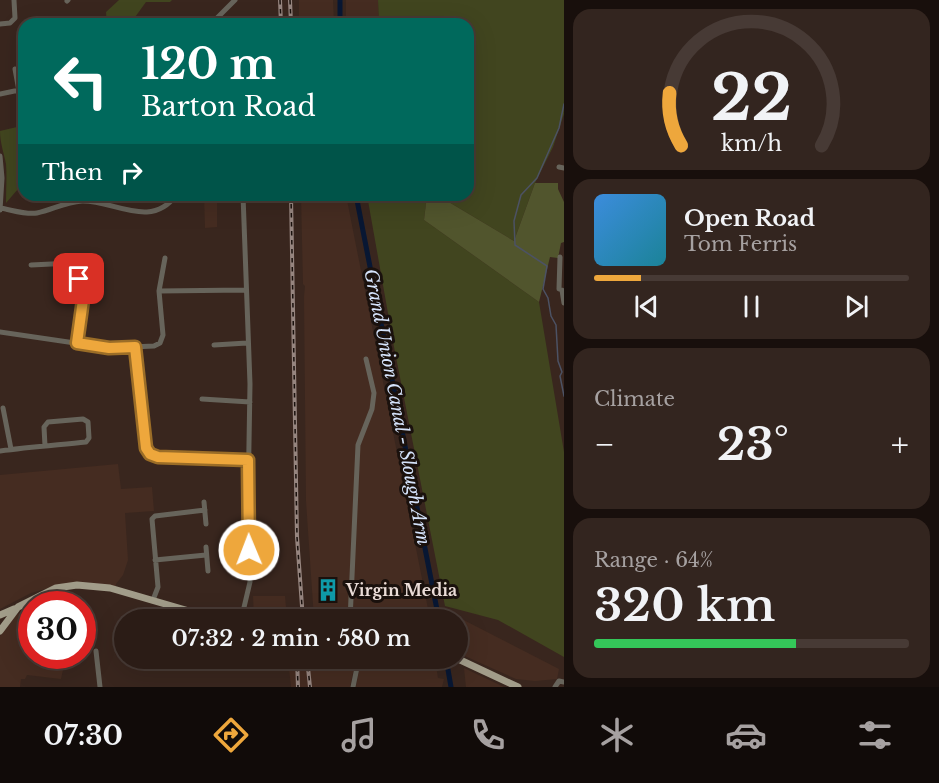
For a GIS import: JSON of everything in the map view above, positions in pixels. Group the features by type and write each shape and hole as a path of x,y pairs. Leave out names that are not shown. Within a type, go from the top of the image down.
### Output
{"main road":[{"path":"50,591 77,585 110,588 183,609"},
{"path":"0,628 3,614 18,607"},
{"path":"0,628 18,607"},
{"path":"468,664 518,687"}],"street":[{"path":"0,24 10,23 15,18 14,0"},
{"path":"217,18 235,0"},
{"path":"15,69 18,80"},
{"path":"0,94 18,91"},
{"path":"0,156 2,171 0,209 37,213 73,202 97,202 124,211 142,212 159,209 171,201"},
{"path":"243,201 250,402 248,460 250,582 244,609"},
{"path":"560,257 559,289 563,290 564,303"},
{"path":"0,332 109,348 154,346 160,343 163,335 159,291 165,258"},
{"path":"32,265 93,262"},
{"path":"77,263 83,300 77,343"},
{"path":"159,291 245,290"},
{"path":"214,345 247,343"},
{"path":"135,347 146,448 150,454 158,457 248,460"},
{"path":"351,609 358,445 372,409 374,393 366,359"},
{"path":"202,399 250,402"},
{"path":"3,408 11,449"},
{"path":"0,451 86,442 89,438 88,422 83,419 48,423 44,427 45,446"},
{"path":"204,502 206,524"},
{"path":"153,600 158,587 152,519 155,516 205,510"},
{"path":"206,547 208,571"},
{"path":"154,560 206,555"},
{"path":"96,651 100,687"},
{"path":"353,687 357,669"},
{"path":"555,687 559,681 564,682"}],"shaded area":[{"path":"299,0 333,0 334,18 299,18"},
{"path":"346,0 378,0 379,18 346,18"},
{"path":"204,201 217,201 217,227 205,228"},
{"path":"301,201 347,201 428,609 313,609 306,501 305,286 303,284"},
{"path":"118,464 121,489 152,487 154,511 125,513 128,560 116,587 84,582 38,591 18,591 18,600 0,609 0,475"},
{"path":"253,596 285,596 286,609 254,609"},
{"path":"18,614 18,669 63,669 61,679 27,675 25,679 21,679 20,687 0,687 0,636 13,617"},
{"path":"468,622 559,669 557,679 535,681 516,679 468,657"},
{"path":"289,669 354,669 350,687 291,687"},
{"path":"359,669 436,669 438,678 444,679 442,687 356,687"},
{"path":"464,669 504,687 466,687"}],"green space":[{"path":"119,0 172,0 170,2 146,2 134,18 106,18 106,12"},
{"path":"378,0 564,0 564,114 553,147 535,183 514,241 447,201 474,201 474,18 379,18"},
{"path":"18,127 18,189 6,203 6,164 0,131"},
{"path":"535,183 558,183 558,189 564,202 564,242 561,243 558,258 550,257 539,302 424,220 426,201 447,201 514,241"},
{"path":"368,201 426,201 424,220 539,302 564,452 564,657 498,620 468,612 468,609 445,606"}],"waterway":[{"name":"Grand Union Canal - Slough Arm","path":"340,0 340,18"},
{"path":"564,104 559,128 537,178 521,195 514,221 515,245 547,266 543,289 556,325 558,361 562,372 560,376 564,396"},
{"name":"Grand Union Canal - Slough Arm","path":"357,201 437,609"},
{"name":"Grand Union Canal - Slough Arm","path":"448,669 451,687"}],"railway":[{"path":"280,0 281,18"},
{"path":"290,0 291,18"},
{"path":"291,201 297,537 302,609"},
{"path":"297,669 298,687"},
{"path":"308,669 310,687"}],"place":[{"name":"Virgin Media","path":"328,590"}],"route":[{"path":"79,279 83,309 77,343 109,348 135,347 146,448 150,454 158,457 248,460 249,550"}]}
